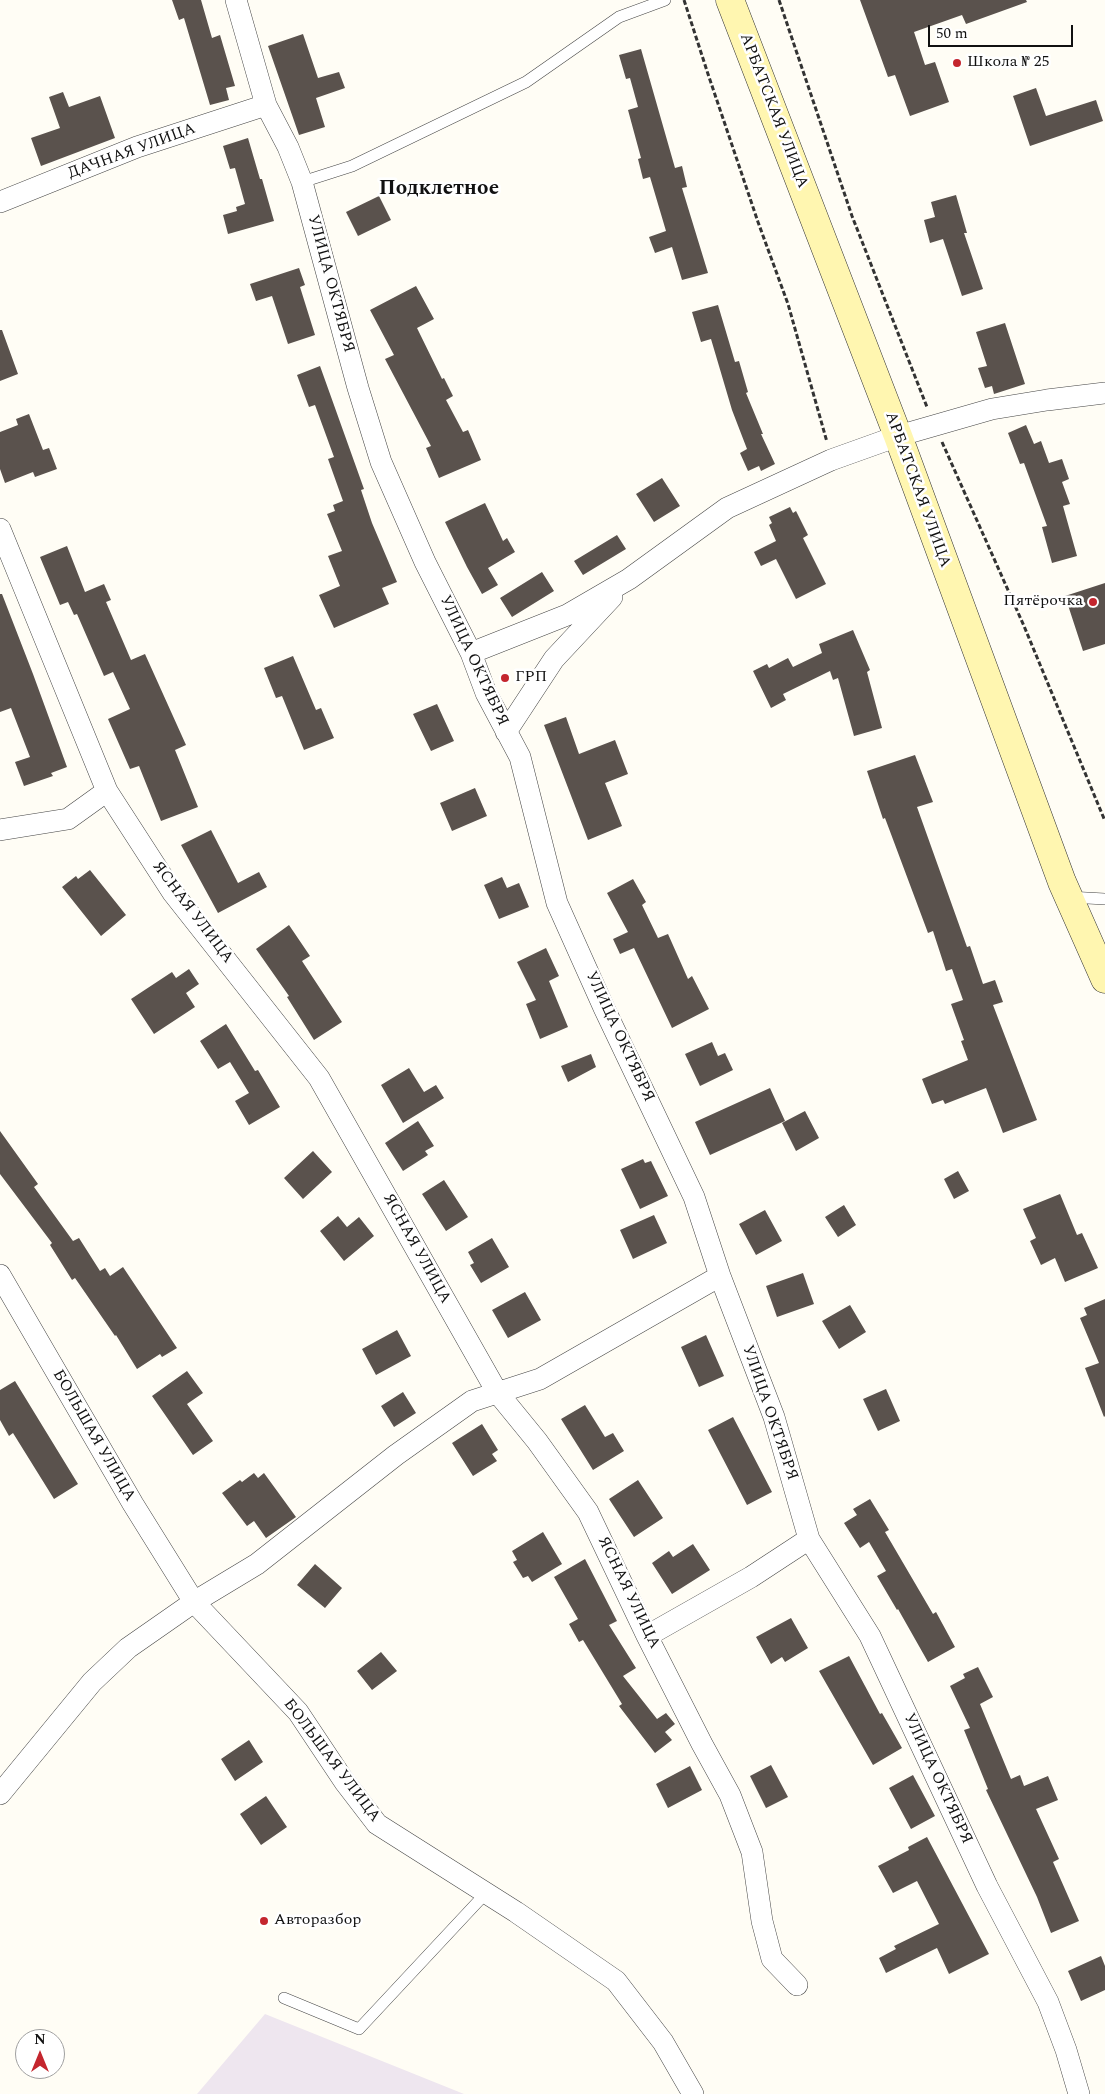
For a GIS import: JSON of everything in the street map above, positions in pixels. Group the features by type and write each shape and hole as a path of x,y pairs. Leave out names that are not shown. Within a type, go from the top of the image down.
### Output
{"main road":[{"name":"АРБАТСКАЯ УЛИЦА","path":"730,0 898,436 1069,897 1105,979"}],"street":[{"name":"УЛИЦА ОКТЯБРЯ","path":"236,0 266,105 288,147 302,182 358,388 381,462 425,562 471,653 486,694 520,757 557,903 604,1008 694,1197 720,1276 774,1417 809,1539 870,1636 987,1886 1048,2002 1066,2050 1078,2094"},
{"name":"ДАЧНАЯ УЛИЦА","path":"0,202 137,147 266,105"},
{"path":"471,653 567,615 629,579 727,508 831,460 898,436 992,409 1105,393"},
{"name":"ЯСНАЯ УЛИЦА","path":"0,529 107,791 173,893 319,1078 497,1392 537,1441 588,1512 647,1636 661,1660 702,1744 730,1794 752,1852 762,1921 772,1959 796,1985"},
{"path":"506,732 554,660 629,579"},
{"path":"0,830 68,818 107,791"},
{"name":"БОЛЬШАЯ УЛИЦА","path":"0,1275 133,1504 194,1602 298,1712 344,1781 377,1824 486,1893 616,1981 663,2042 692,2094"},
{"path":"0,1794 92,1682 128,1648 194,1602 257,1564 396,1455 472,1401 540,1379 720,1276"},
{"path":"647,1636 751,1578 809,1539"}],"lane":[{"path":"302,182 352,166 526,82 619,17 664,0"},
{"path":"1069,897 1105,899"},
{"path":"284,1998 359,2029 486,1893"}],"path":[{"path":"684,0 788,304 831,460"}],"shaded area":[{"path":"265,2014 464,2094 197,2094"}],"building":[{"path":"172,0 201,0 212,38 220,35 235,86 226,88 229,100 210,105 184,18 179,20"},
{"path":"860,0 1026,0 1027,2 966,24 962,15 914,32 925,65 935,62 949,102 910,116 895,75 888,77"},
{"path":"303,34 318,78 339,72 345,88 316,98 325,127 299,135 268,46"},
{"path":"641,49 675,168 682,166 687,187 682,188 708,273 682,280 672,247 655,253 649,237 666,231 650,177 643,179 638,159 641,158 628,110 638,107 630,78 626,79 619,55"},
{"path":"1036,88 1046,116 1096,100 1103,121 1030,146 1013,96"},
{"path":"63,92 69,107 100,96 115,138 41,166 31,138 60,128 49,97"},
{"path":"248,138 274,221 228,234 223,215 237,211 236,207 245,204 235,168 230,169 223,146"},
{"path":"956,195 967,233 964,233 983,289 962,296 943,239 930,243 924,220 935,217 931,202"},
{"path":"379,196 391,220 358,236 346,212"},
{"path":"299,268 305,285 300,287 315,335 288,344 272,296 256,301 250,284"},
{"path":"416,286 434,319 417,328 442,379 444,378 453,396 446,400 463,432 468,430 481,460 439,478 426,448 431,446 385,359 394,355 370,310"},
{"path":"718,305 735,362 739,361 748,392 746,393 763,434 761,434 775,464 761,471 759,466 748,471 740,453 747,449 732,410 711,339 701,342 692,312"},
{"path":"1005,323 1025,384 994,394 992,386 985,388 978,368 987,366 976,332"},
{"path":"0,330 2,330 18,374 0,381"},
{"path":"320,366 364,489 361,490 372,523 397,582 382,588 389,604 334,628 319,595 340,586 328,556 342,551 327,514 335,511 333,505 343,501 328,459 334,457 315,405 309,407 297,375"},
{"path":"29,414 43,450 49,448 57,469 35,477 33,472 5,483 0,469 0,432 18,425 16,419"},
{"path":"1026,425 1034,444 1041,441 1049,463 1062,459 1069,479 1062,482 1070,504 1063,506 1077,556 1052,563 1042,527 1047,526 1024,463 1020,464 1008,433"},
{"path":"662,478 680,506 654,522 636,494"},
{"path":"485,503 503,541 507,538 515,552 488,568 498,585 482,594 445,522"},
{"path":"790,507 793,513 796,511 808,535 803,538 826,584 796,599 776,559 761,566 754,552 776,541 769,525 772,523 769,517"},
{"path":"617,535 626,549 583,575 574,561"},
{"path":"67,546 85,592 104,584 111,600 106,602 131,660 145,654 186,745 175,750 198,807 161,821 139,766 130,769 108,719 130,709 113,672 104,676 77,614 74,615 68,602 60,605 40,557"},
{"path":"542,572 554,591 512,617 500,598"},
{"path":"1105,583 1105,644 1083,651 1065,596"},
{"path":"0,594 2,594 33,674 67,767 51,773 53,776 24,786 15,762 30,757 11,708 0,712"},
{"path":"853,630 870,670 867,672 882,728 854,736 838,678 833,680 830,671 783,694 786,700 771,708 753,671 767,664 769,668 788,658 793,667 822,653 819,644"},
{"path":"293,656 316,710 321,708 334,738 304,750 282,696 276,698 264,668"},
{"path":"437,704 454,741 431,751 413,714"},
{"path":"566,717 579,754 615,740 628,774 605,783 622,826 588,840 544,725"},
{"path":"915,755 933,802 917,807 967,947 970,946 983,984 995,980 1003,1002 993,1005 1037,1120 1003,1133 986,1088 945,1104 943,1100 932,1104 922,1079 968,1060 961,1041 964,1040 951,1004 963,1000 952,969 946,971 933,931 928,933 885,818 883,819 867,771"},
{"path":"475,788 487,816 452,831 440,803"},
{"path":"211,830 238,883 259,872 267,887 218,913 181,845"},
{"path":"90,870 126,915 101,936 62,887 76,876 78,879"},
{"path":"502,877 507,888 519,883 529,907 499,919 484,885"},
{"path":"633,879 646,902 642,905 658,938 668,934 688,979 692,976 709,1009 672,1028 634,948 620,954 613,939 628,932 607,893"},
{"path":"289,925 310,956 302,961 342,1022 314,1040 287,997 289,996 256,949"},
{"path":"546,948 559,976 549,981 568,1027 540,1039 526,1004 536,1000 517,962"},
{"path":"189,969 199,984 186,993 195,1007 154,1034 131,999 172,972 176,978"},
{"path":"226,1024 255,1071 258,1070 280,1107 249,1125 235,1101 249,1093 230,1062 218,1069 200,1041"},
{"path":"712,1042 718,1056 725,1053 733,1070 700,1086 685,1054"},
{"path":"591,1054 596,1067 568,1082 561,1066"},
{"path":"409,1068 424,1092 436,1085 444,1098 403,1123 381,1085"},
{"path":"770,1088 785,1121 710,1155 695,1122"},
{"path":"805,1111 819,1138 796,1151 782,1123"},
{"path":"418,1121 434,1146 425,1151 428,1155 403,1171 385,1143"},
{"path":"0,1131 38,1184 34,1187 73,1241 79,1238 100,1271 105,1268 110,1276 123,1267 177,1348 162,1357 160,1354 137,1369 116,1335 75,1278 72,1280 50,1245 52,1243 0,1174"},
{"path":"313,1151 332,1172 303,1199 284,1178"},
{"path":"643,1159 645,1163 651,1161 668,1196 640,1209 621,1169"},
{"path":"958,1171 969,1191 954,1199 944,1179"},
{"path":"444,1180 468,1217 446,1231 422,1194"},
{"path":"1060,1194 1077,1235 1082,1233 1098,1268 1065,1282 1055,1258 1041,1265 1030,1241 1036,1238 1023,1209"},
{"path":"844,1205 856,1225 838,1237 825,1217"},
{"path":"765,1210 782,1241 756,1255 739,1224"},
{"path":"654,1215 667,1243 633,1259 620,1230"},
{"path":"338,1216 347,1227 359,1217 374,1236 344,1261 320,1231"},
{"path":"492,1238 509,1267 481,1283 470,1265 474,1263 468,1252"},
{"path":"803,1273 814,1304 777,1317 766,1286"},
{"path":"525,1292 541,1320 508,1338 492,1310"},
{"path":"1105,1299 1104,1417 1085,1368 1099,1363 1080,1318 1087,1315 1084,1308"},
{"path":"850,1305 866,1332 839,1349 822,1321"},
{"path":"397,1330 411,1356 376,1375 362,1349"},
{"path":"706,1335 724,1376 699,1387 681,1347"},
{"path":"187,1371 203,1393 187,1404 213,1441 193,1455 152,1396"},
{"path":"15,1381 78,1484 54,1499 13,1433 9,1436 0,1420 0,1390"},
{"path":"886,1389 900,1421 878,1431 863,1399"},
{"path":"403,1392 416,1413 394,1427 381,1406"},
{"path":"585,1405 605,1437 613,1433 624,1451 593,1470 561,1419"},
{"path":"733,1417 772,1492 747,1505 708,1430"},
{"path":"482,1424 498,1450 492,1454 497,1461 473,1476 452,1443"},
{"path":"254,1473 258,1478 264,1473 296,1517 266,1538 254,1521 247,1526 222,1493"},
{"path":"638,1480 663,1518 634,1537 609,1499"},
{"path":"870,1499 889,1530 885,1532 933,1614 936,1612 955,1647 928,1662 877,1576 886,1571 869,1542 860,1548 844,1523 857,1515 853,1509"},
{"path":"543,1532 562,1564 532,1582 528,1576 523,1578 513,1562 517,1560 512,1551"},
{"path":"693,1544 710,1570 672,1594 652,1563 669,1551 673,1557"},
{"path":"585,1559 617,1621 609,1625 636,1668 623,1676 657,1719 666,1713 675,1724 665,1732 672,1740 655,1753 619,1706 622,1704 583,1640 579,1642 569,1624 578,1619 554,1577"},
{"path":"315,1564 342,1588 325,1608 297,1585"},
{"path":"791,1618 808,1648 785,1662 782,1657 771,1664 756,1637"},
{"path":"381,1652 397,1671 372,1690 357,1671"},
{"path":"849,1656 880,1714 882,1713 902,1748 873,1765 819,1671"},
{"path":"978,1667 993,1697 980,1704 1011,1779 1020,1775 1024,1786 1048,1776 1058,1800 1036,1809 1059,1859 1053,1862 1079,1921 1051,1933 1037,1897 986,1790 988,1789 964,1730 970,1728 950,1686 965,1678 963,1674"},
{"path":"249,1740 263,1762 235,1781 221,1759"},
{"path":"771,1765 788,1797 766,1808 750,1776"},
{"path":"690,1766 702,1790 668,1808 656,1784"},
{"path":"913,1775 935,1816 911,1829 889,1788"},
{"path":"266,1796 287,1827 261,1845 240,1814"},
{"path":"927,1837 989,1954 949,1974 937,1948 886,1973 879,1958 896,1949 894,1946 939,1924 917,1881 893,1893 878,1866 909,1850 908,1847"},
{"path":"1101,1956 1105,1966 1105,1990 1081,2001 1068,1971"}],"place":[{"name":"Школа № 25","path":"957,63"},
{"name":"Пятёрочка","path":"1093,602"},
{"name":"ГРП","path":"505,678"},
{"name":"Авторазбор","path":"264,1921"}],"district":[{"name":"Подклетное","path":"439,190"}]}
